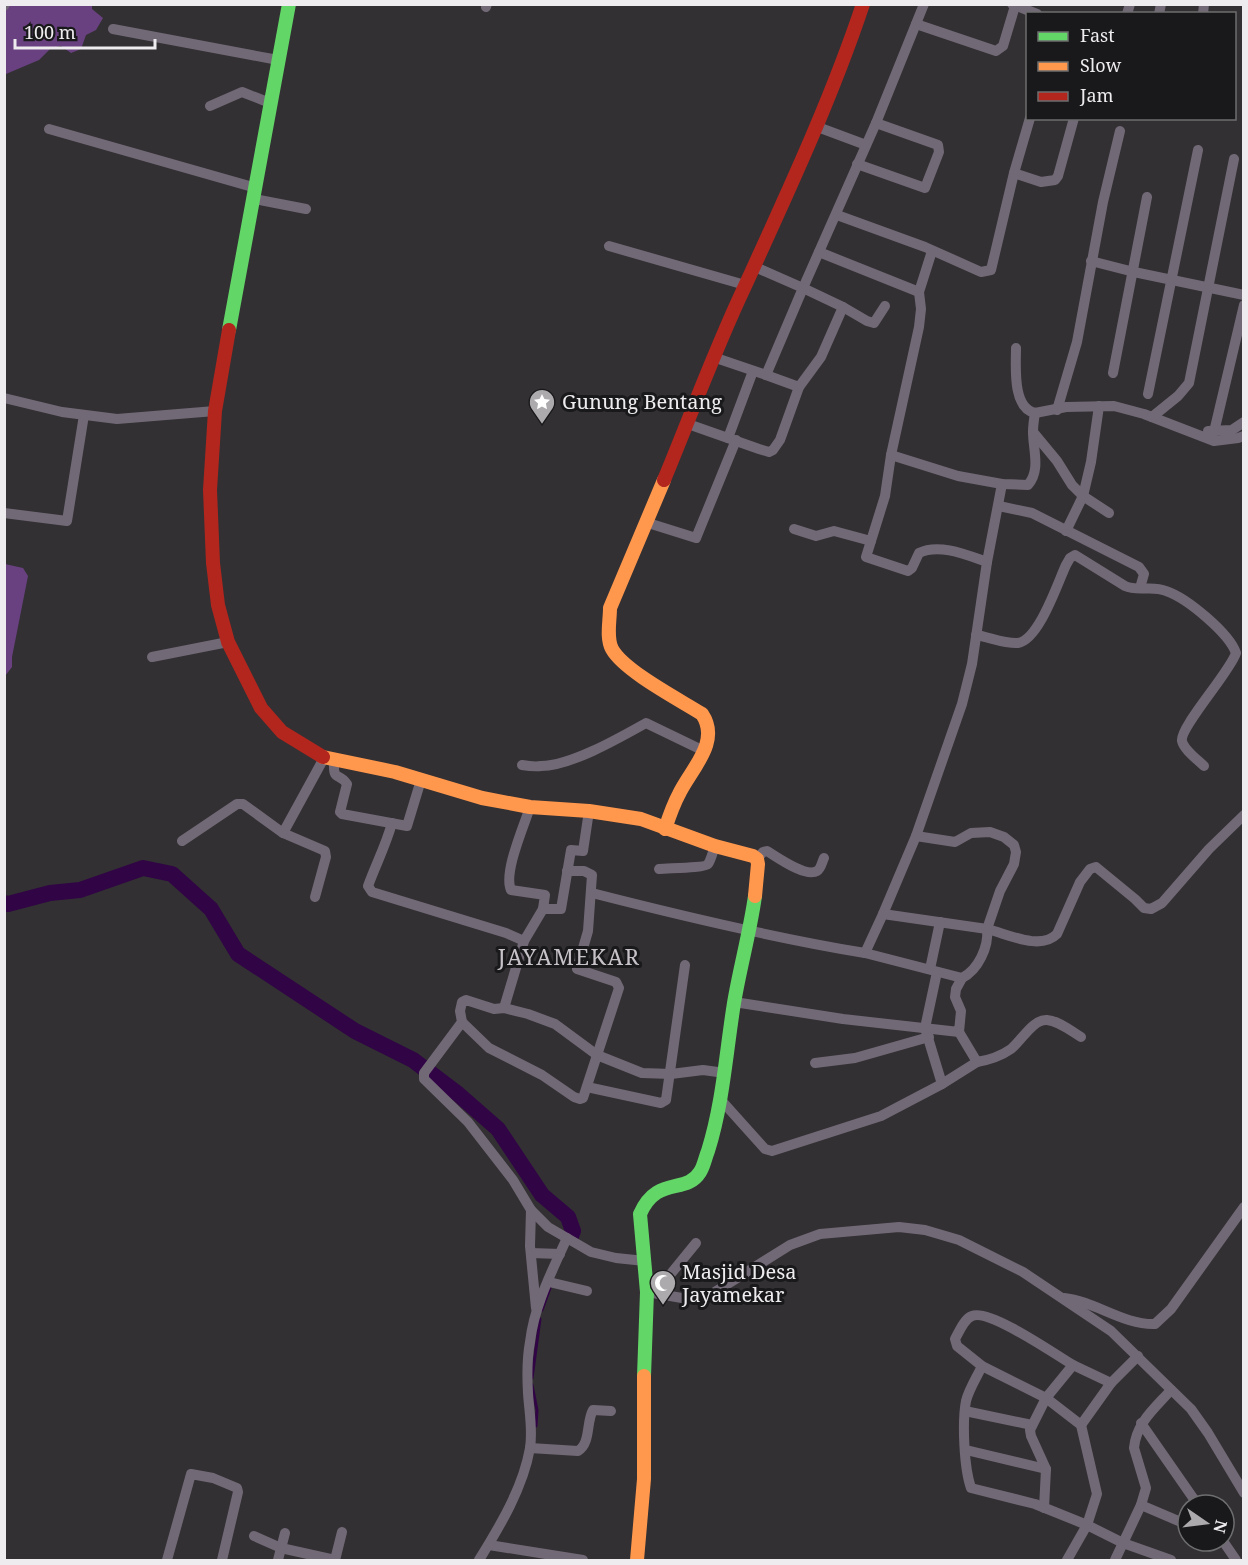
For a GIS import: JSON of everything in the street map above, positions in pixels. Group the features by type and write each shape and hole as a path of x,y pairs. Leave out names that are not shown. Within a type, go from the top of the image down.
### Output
{"street":[{"path":"289,4 215,411 210,490 213,564 218,605 228,642 261,708 282,732 329,759 394,772 482,798 530,807 589,811 641,819 757,859"},
{"path":"665,829 679,793 704,751 710,731 707,718 634,670 612,649 610,608 745,285 755,267 850,44 863,4"},
{"path":"766,375 837,215 924,4"},
{"path":"916,24 996,51 1003,46 1014,5 1032,12"},
{"path":"113,29 278,60"},
{"path":"210,106 242,92 270,103"},
{"path":"837,215 981,272 990,270 1029,120"},
{"path":"1014,173 1041,182 1055,180 1073,120"},
{"path":"858,164 925,188 939,152 938,145 876,123"},
{"path":"815,126 866,145"},
{"path":"49,129 306,208"},
{"path":"1057,410 1077,342 1103,202 1120,131"},
{"path":"1148,394 1198,150"},
{"path":"1152,417 1178,396 1189,383 1234,159"},
{"path":"1113,373 1147,197"},
{"path":"609,246 745,285"},
{"path":"932,251 919,292 921,309 919,327 891,455 885,496 866,555 867,558 908,571 912,568 919,552 928,549 963,554 987,562"},
{"path":"819,252 919,292"},
{"path":"1092,261 1244,295"},
{"path":"755,267 843,307 867,321 874,323 885,306"},
{"path":"1214,432 1244,305"},
{"path":"688,424 769,452 773,450 784,431 799,387 821,357 843,307"},
{"path":"1016,348 1016,383 1021,402 1035,413 1066,407 1114,406 1152,417 1214,441 1244,436"},
{"path":"716,358 799,387"},
{"path":"645,522 693,538 698,537 753,371"},
{"path":"4,398 84,415 117,419 215,411"},
{"path":"1066,531 1083,496 1091,462 1099,406"},
{"path":"891,455 958,476 1002,484 1028,485 1035,468 1033,432 1035,413"},
{"path":"4,513 67,521 84,415"},
{"path":"1192,431 1232,430 1244,422"},
{"path":"1033,432 1057,461 1072,485 1083,496 1109,513"},
{"path":"865,952 884,914 916,836 962,704 1002,484"},
{"path":"999,506 1032,513 1140,567 1144,574 1140,588"},
{"path":"794,529 816,536 834,531 871,541"},
{"path":"976,634 1016,643 1024,641 1041,620 1065,565 1072,556 1078,555 1134,590 1148,587 1167,591 1182,599 1226,638 1235,649 1235,657 1184,731 1182,741 1184,746 1204,766"},
{"path":"152,657 228,642"},
{"path":"522,765 543,766 572,758 610,743 646,723 704,751"},
{"path":"329,759 336,777 347,784 340,812 342,814 407,826 421,780"},
{"path":"283,833 329,759"},
{"path":"182,841 237,804 243,804 283,833 325,851 326,857 315,897"},
{"path":"504,1008 524,941 543,909 545,895 511,890 508,883 513,858 530,807"},
{"path":"543,909 561,909 571,850 583,851 589,811"},
{"path":"884,914 987,929 1040,942 1052,938 1060,928 1080,882 1092,867 1098,869 1144,908 1156,908 1209,849 1244,815"},
{"path":"392,823 385,848 376,864 369,886 372,892 506,933 524,941"},
{"path":"916,836 955,842 971,833 990,832 1004,837 1014,845 1016,852 1014,864 1000,891 987,929 987,943 982,955 970,974 962,978 956,989 955,997 961,1011 959,1032 977,1062"},
{"path":"659,869 680,866 703,868 708,864 715,846"},
{"path":"637,1560 644,1479 644,1361 652,1292 645,1261 640,1214 648,1197 658,1190 695,1179 700,1172 716,1127 734,1002 758,876 757,859 767,851 805,872 815,873 819,870 824,858"},
{"path":"567,870 589,872 591,875 592,893 588,931 577,969 616,982 619,988 597,1055 587,1087 583,1098 574,1097 542,1075 489,1048 462,1022 460,1011 463,1000 494,1009 504,1008 528,1014 555,1024 597,1055 642,1073 671,1074 703,1070 725,1073"},
{"path":"592,893 662,912 749,931 865,952 962,978"},
{"path":"940,922 927,1033 942,1084"},
{"path":"587,1087 661,1103 666,1100 685,965"},
{"path":"734,1002 843,1019 902,1024 927,1033 959,1032"},
{"path":"721,1100 765,1149 772,1151 881,1116 942,1084 977,1062 990,1060 1011,1049 1039,1022 1045,1020 1054,1022 1081,1037"},
{"path":"462,1022 432,1061 424,1073 424,1079 468,1122 513,1180 531,1210 549,1227 599,1254 645,1261"},
{"path":"902,1024 904,1044"},
{"path":"815,1063 855,1058 904,1044 927,1033"},
{"path":"1060,1297 1078,1299 1141,1324 1155,1324 1171,1309 1244,1207"},
{"path":"531,1210 531,1253 537,1312"},
{"path":"652,1292 682,1298 710,1295 789,1245 820,1234 899,1227 925,1230 959,1240 1023,1272 1111,1331 1191,1409 1244,1493"},
{"path":"479,1560 511,1504 530,1448 531,1416 528,1370 530,1341 537,1312 567,1238"},
{"path":"652,1292 696,1243"},
{"path":"531,1253 560,1254"},
{"path":"549,1282 587,1291"},
{"path":"1067,1560 1087,1526 1097,1488 1081,1425 1046,1398 982,1366 955,1343 967,1319 972,1315 980,1315 1006,1324 1073,1365 1111,1383"},
{"path":"1081,1425 1111,1383 1138,1356"},
{"path":"1044,1508 1046,1468 1031,1436 1032,1425 1046,1398 1073,1365"},
{"path":"982,1366 967,1399 965,1411 966,1450 971,1488 1044,1508 1123,1543 1171,1560"},
{"path":"1115,1560 1141,1505 1145,1484 1134,1448 1141,1424 1171,1390"},
{"path":"530,1448 582,1449 593,1410 611,1412"},
{"path":"965,1411 1032,1425"},
{"path":"1141,1424 1190,1493"},
{"path":"966,1450 1046,1468"},
{"path":"167,1560 191,1474 213,1478 237,1488 222,1560"},
{"path":"1141,1505 1176,1520"},
{"path":"254,1536 281,1548 335,1560 342,1532"},
{"path":"278,1560 285,1533"},
{"path":"489,1545 583,1560"}],"shaded area":[{"path":"5,5 92,5 92,9 103,18 96,30 86,35 81,49 71,53 61,46 51,48 39,60 6,74 5,79"},
{"path":"5,564 23,568 28,576 12,667 5,676"}],"waterway":[{"path":"4,903 8,904 50,893 80,890 143,868 172,874 211,909 238,954 355,1031 413,1060 458,1094 498,1129 542,1195 568,1217 573,1231 571,1236"},
{"path":"542,1310 550,1288"},
{"path":"532,1378 540,1319"},
{"path":"532,1385 537,1410 536,1426"}],"traffic: fast":[{"path":"229,330 289,4"},
{"path":"644,1376 647,1292 640,1214 655,1194 694,1179 703,1165 717,1115 734,1003 755,896"}],"traffic: slow":[{"path":"664,480 610,608 609,635 610,645 618,658 653,684 702,714 707,724 706,745 677,798 665,829"},
{"path":"323,757 395,772 482,798 530,807 589,811 641,819 715,846 753,856 757,859 758,864 755,896"},
{"path":"637,1560 644,1479 644,1376"}],"traffic: jam":[{"path":"664,480 723,334 823,111 863,4"},
{"path":"229,330 215,411 210,490 213,563 218,605 228,642 261,708 282,732 323,757"}],"place":[{"name":"Gunung Bentang","path":"542,425"},
{"name":"Masjid Desa Jayamekar","path":"663,1306"}],"district":[{"name":"JAYAMEKAR","path":"569,957"}]}
